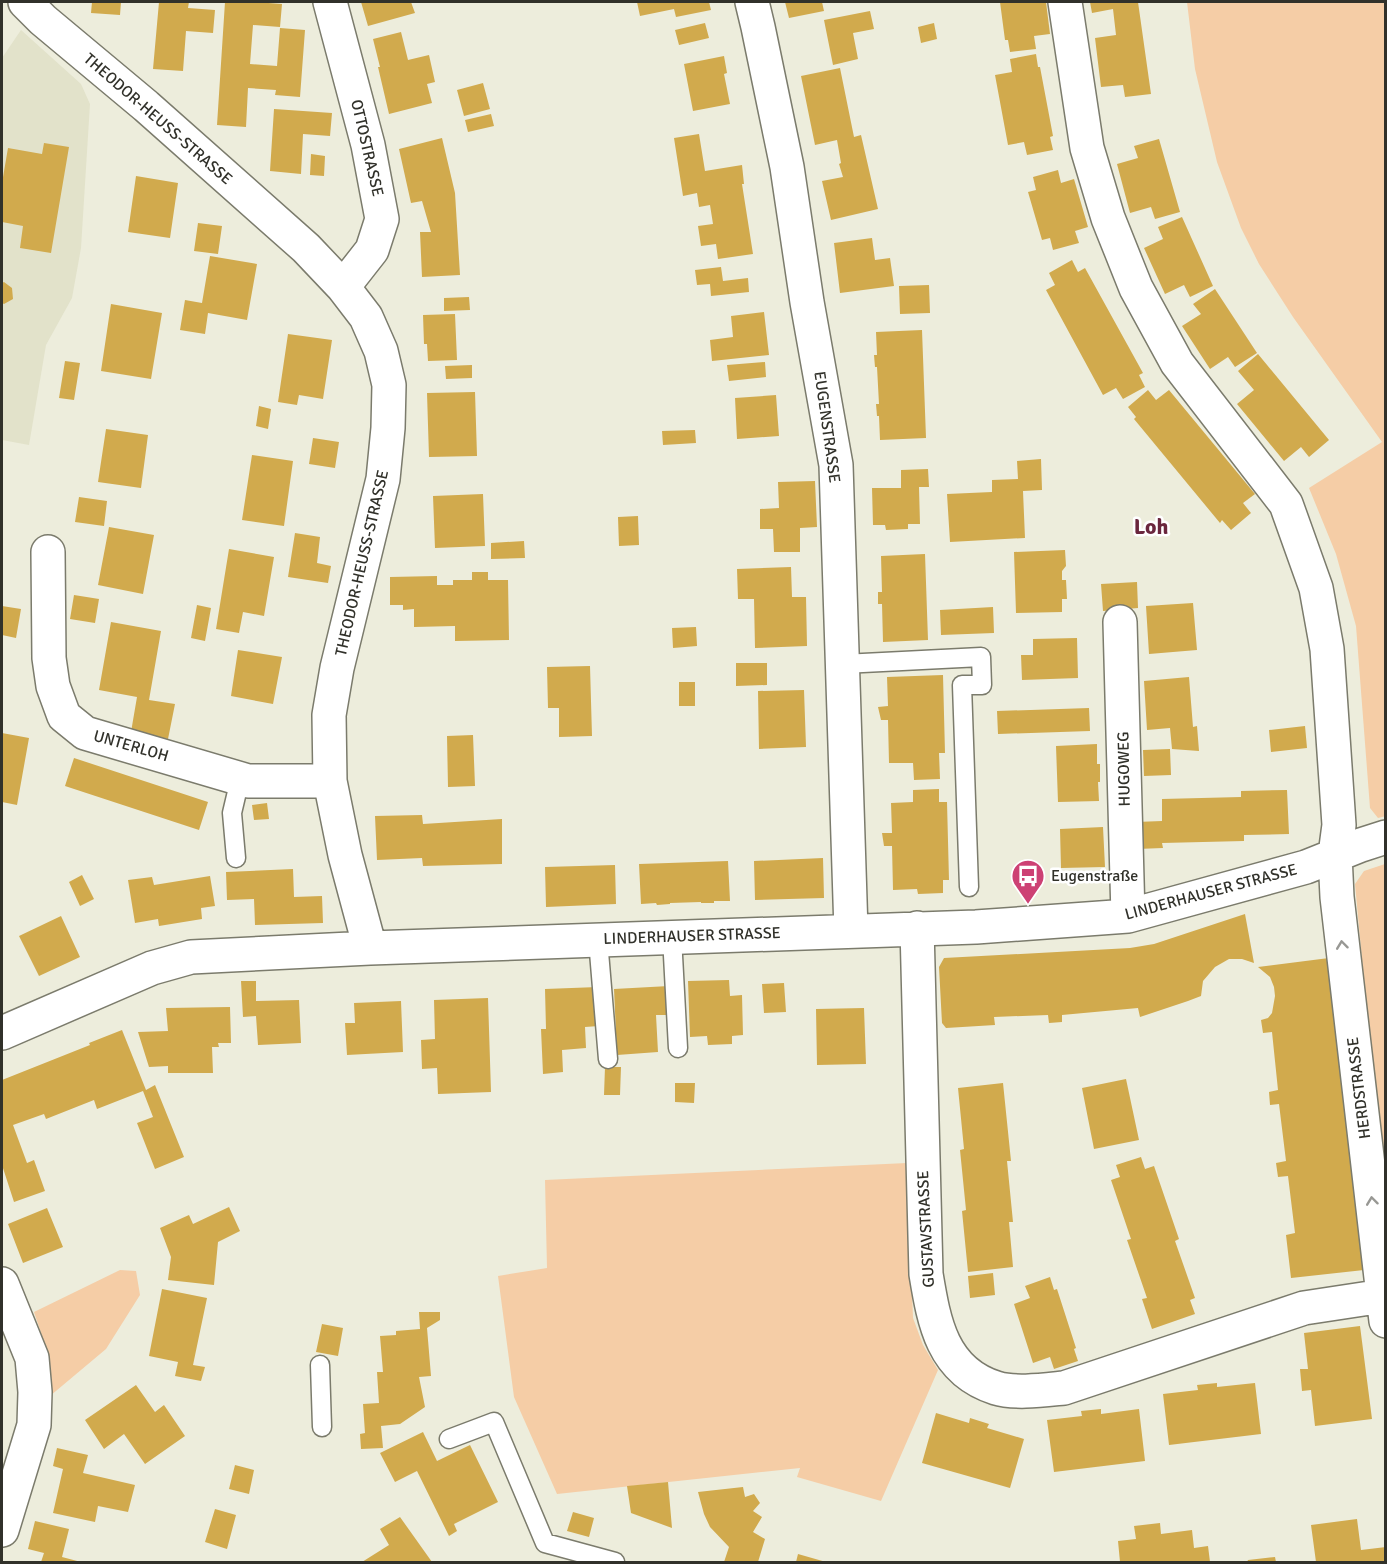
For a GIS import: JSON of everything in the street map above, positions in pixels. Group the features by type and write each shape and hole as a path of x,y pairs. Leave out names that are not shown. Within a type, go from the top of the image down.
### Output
{"street":[{"name":"THEODOR-HEUSS-STRASSE","path":"25,2 42,20 146,106 306,249 343,287 366,317 381,351 389,385 383,480 337,668 329,715 330,781 345,855 370,948"},
{"name":"OTTOSTRASSE","path":"330,2 368,145 382,219 372,250 343,287"},
{"name":"EUGENSTRASSE","path":"752,2 787,167 807,302 836,465 851,931"},
{"name":"HERDSTRASSE","path":"1065,2 1087,148 1108,218 1136,288 1177,363 1286,504 1317,588 1327,649 1339,825 1335,855 1337,897 1384,1309"},
{"name":"UNTERLOH","path":"48,552 49,658 53,686 64,716 85,733 248,781 330,781"},
{"name":"HUGOWEG","path":"1120,622 1128,916"},
{"name":"LINDERHAUSER STRASSE","path":"2,1033 152,968 191,957 370,948 1023,925 1128,916 1306,867 1386,837"},
{"name":"GUSTAVSTRASSE","path":"917,928 926,1274 939,1335 952,1357 971,1376 997,1388 1029,1392 1064,1388 1305,1308 1384,1309"},
{"path":"2,1284 32,1358 35,1392 34,1425 2,1530"}],"lane":[{"path":"843,664 981,657 982,685 963,685 969,887"},
{"path":"236,858 232,813 240,778"},
{"path":"672,937 678,1048"},
{"path":"598,940 608,1059"},
{"path":"320,1365 322,1427"},
{"path":"449,1439 494,1422 545,1543 615,1563"}],"shaded area":[{"path":"1187,2 1385,2 1386,816 1378,818 1370,808 1356,626 1336,554 1309,488 1382,442 1293,317 1259,264 1241,228 1217,162 1195,69"},
{"path":"21,30 81,84 90,104 81,248 72,298 46,345 29,445 2,440 2,58"},
{"path":"1385,864 1385,1208 1355,884 1364,871"},
{"path":"907,1163 913,1318 923,1345 938,1370 881,1501 797,1477 800,1468 557,1494 514,1397 498,1276 547,1268 545,1180"},
{"path":"120,1270 136,1271 140,1295 106,1349 50,1396 47,1351 34,1312"}],"building":[{"path":"92,2 121,2 120,15 91,13"},
{"path":"159,2 189,2 188,8 215,10 213,33 186,31 183,71 153,69"},
{"path":"225,2 282,4 280,27 253,25 250,64 277,66 280,28 305,30 300,97 275,95 276,90 248,88 246,127 217,125"},
{"path":"361,2 411,2 415,13 368,26"},
{"path":"637,2 709,2 711,10 676,17 674,9 640,16"},
{"path":"785,2 822,2 824,11 789,18"},
{"path":"1000,2 1046,2 1050,34 1034,36 1036,49 1010,52 1008,40 1005,40"},
{"path":"1090,2 1138,2 1151,94 1125,97 1123,85 1101,87 1095,38 1116,35 1113,9 1092,13"},
{"path":"870,11 874,29 853,33 858,59 833,65 824,20"},
{"path":"705,23 709,38 679,45 675,30"},
{"path":"934,23 937,39 921,43 918,27"},
{"path":"401,32 408,60 429,55 435,82 427,84 432,103 389,114 373,39"},
{"path":"1036,54 1053,136 1050,137 1053,150 1027,155 1024,142 1008,145 995,75 1012,72 1010,59"},
{"path":"724,56 727,73 724,74 730,104 693,111 684,64"},
{"path":"840,68 854,137 861,135 878,209 831,220 822,181 843,177 839,164 841,163 837,140 815,145 801,76"},
{"path":"483,83 490,109 464,116 457,90"},
{"path":"274,109 332,113 330,136 303,134 301,174 270,171"},
{"path":"491,114 494,126 468,132 465,120"},
{"path":"699,134 705,171 742,165 744,184 742,184 753,254 718,259 716,244 701,246 698,226 713,224 710,205 699,207 697,193 683,196 674,138"},
{"path":"442,138 455,193 460,275 422,277 420,232 431,232 422,201 411,203 399,149"},
{"path":"1159,139 1180,212 1155,219 1151,207 1130,213 1117,164 1138,158 1134,146"},
{"path":"44,143 69,147 51,253 20,248 23,226 2,222 2,183 8,148 42,154"},
{"path":"311,154 325,156 324,176 310,175"},
{"path":"1058,170 1061,183 1074,179 1088,227 1075,231 1079,243 1053,250 1050,238 1042,240 1028,192 1036,190 1033,177"},
{"path":"136,176 178,183 170,238 128,232"},
{"path":"1182,217 1213,286 1190,297 1184,285 1165,294 1144,248 1163,239 1158,227"},
{"path":"198,223 222,226 218,254 194,251"},
{"path":"872,238 875,260 890,258 894,286 840,293 834,243"},
{"path":"210,256 257,264 247,320 208,313 205,334 180,330 185,300 202,303"},
{"path":"1072,260 1078,272 1085,268 1143,373 1139,375 1145,387 1123,399 1116,388 1103,395 1046,290 1055,285 1049,273"},
{"path":"721,267 723,281 748,278 749,292 711,296 710,284 697,285 695,270"},
{"path":"2,283 12,288 13,299 4,304 2,303"},
{"path":"929,285 930,313 900,314 899,286"},
{"path":"1215,289 1257,353 1235,367 1228,357 1210,369 1182,326 1201,314 1193,304"},
{"path":"469,297 470,310 444,311 444,298"},
{"path":"111,304 162,313 151,379 101,371"},
{"path":"764,312 769,355 712,361 710,340 733,337 731,316"},
{"path":"455,314 457,360 428,361 427,344 424,344 423,315"},
{"path":"922,330 926,438 880,440 876,404 879,404 877,367 875,367 874,355 877,355 876,332"},
{"path":"288,334 332,340 323,399 299,395 297,405 278,402"},
{"path":"1258,354 1329,440 1309,457 1301,447 1284,461 1237,404 1254,390 1238,371"},
{"path":"65,361 80,363 74,400 59,398"},
{"path":"765,362 766,377 729,381 727,365"},
{"path":"472,365 472,378 446,379 445,366"},
{"path":"1148,390 1156,400 1169,390 1255,494 1243,503 1251,513 1231,530 1222,520 1220,523 1134,419 1136,417 1128,407"},
{"path":"475,392 477,456 429,457 427,393"},
{"path":"776,395 779,436 737,439 735,398"},
{"path":"259,406 271,409 268,429 256,426"},
{"path":"106,429 148,435 141,488 98,482"},
{"path":"695,430 696,443 663,445 662,431"},
{"path":"313,438 339,442 335,468 309,464"},
{"path":"252,455 293,461 284,526 242,520"},
{"path":"1041,459 1042,490 1023,491 1025,538 950,542 947,494 992,492 992,480 1018,479 1017,461"},
{"path":"928,469 929,487 919,487 920,524 908,524 908,529 886,530 885,525 873,525 872,488 901,488 901,470"},
{"path":"815,481 817,527 800,528 800,552 774,552 773,529 760,529 760,509 779,508 778,482"},
{"path":"483,494 485,546 435,548 433,496"},
{"path":"79,497 107,501 104,526 75,522"},
{"path":"638,516 639,545 619,546 618,517"},
{"path":"109,527 154,535 143,594 98,585"},
{"path":"295,533 320,537 317,563 331,566 328,583 288,577"},
{"path":"524,541 525,558 491,559 491,543"},
{"path":"229,549 274,557 264,616 243,612 239,633 216,629"},
{"path":"1065,550 1066,566 1062,571 1062,580 1066,580 1067,599 1062,599 1062,612 1016,613 1014,552"},
{"path":"925,554 928,640 883,642 882,604 878,604 878,592 882,592 881,556"},
{"path":"791,567 792,597 806,597 807,646 755,648 754,599 738,599 737,569"},
{"path":"472,572 488,572 488,580 508,580 509,640 455,641 455,626 414,627 414,609 403,610 403,605 390,605 390,577 437,576 437,585 453,585 453,580 472,580"},
{"path":"1137,582 1138,608 1103,611 1101,584"},
{"path":"74,595 99,599 95,623 70,619"},
{"path":"1193,603 1197,650 1149,654 1146,606"},
{"path":"197,605 211,608 205,641 191,638"},
{"path":"2,606 21,609 16,638 2,635"},
{"path":"993,607 994,633 941,635 940,610"},
{"path":"111,622 161,631 149,700 175,704 168,739 131,732 137,697 99,690"},
{"path":"696,627 697,646 673,648 672,628"},
{"path":"1077,638 1078,678 1022,680 1021,655 1033,655 1033,639"},
{"path":"238,650 282,657 273,704 231,696"},
{"path":"736,663 767,663 767,685 736,686"},
{"path":"590,666 592,736 559,737 559,708 548,708 547,667"},
{"path":"943,675 945,753 939,753 940,779 914,780 913,763 889,763 888,720 881,720 878,707 888,706 887,677"},
{"path":"1189,677 1193,727 1197,726 1199,751 1172,749 1170,728 1147,730 1144,681"},
{"path":"679,682 695,682 695,706 679,706"},
{"path":"804,690 806,747 759,749 758,691"},
{"path":"1089,708 1090,731 998,734 997,711"},
{"path":"1305,726 1307,748 1271,752 1269,730"},
{"path":"2,733 29,738 17,805 2,802"},
{"path":"473,735 475,786 448,787 447,736"},
{"path":"1097,744 1097,764 1100,764 1099,801 1058,802 1056,746"},
{"path":"1170,749 1171,775 1144,776 1143,750"},
{"path":"74,758 208,802 199,830 65,786"},
{"path":"939,789 939,802 947,802 949,880 943,880 943,893 918,894 917,889 893,890 892,846 884,846 882,833 892,833 891,803 913,802 913,790"},
{"path":"1287,790 1289,834 1244,835 1244,841 1162,843 1163,848 1137,849 1136,822 1162,821 1162,799 1241,797 1241,791"},
{"path":"267,803 269,819 254,820 252,805"},
{"path":"422,815 423,824 502,819 502,864 423,866 422,858 377,860 375,816"},
{"path":"1103,827 1105,867 1061,868 1060,829"},
{"path":"823,858 824,898 755,900 754,861"},
{"path":"728,861 730,901 641,904 639,864"},
{"path":"615,865 616,904 546,907 545,867"},
{"path":"293,869 294,897 322,896 323,923 255,925 254,899 227,900 226,872"},
{"path":"82,875 94,899 80,906 69,882"},
{"path":"210,876 215,906 201,908 202,919 159,926 158,919 135,923 128,880 152,877 154,885"},
{"path":"1245,914 1254,963 1242,959 1229,959 1215,967 1203,981 1201,996 1188,1001 1140,1017 1138,1008 1062,1015 1062,1022 1049,1023 1048,1015 994,1017 995,1025 946,1028 942,1023 939,967 944,958 1130,948 1154,944"},
{"path":"61,916 80,957 39,976 19,936"},
{"path":"1329,958 1364,1270 1291,1278 1286,1235 1295,1233 1288,1176 1278,1177 1276,1163 1286,1161 1279,1104 1270,1105 1269,1092 1278,1090 1272,1032 1263,1033 1261,1020 1268,1018 1272,1013 1275,996 1270,977 1258,967"},
{"path":"729,980 730,996 742,995 743,1035 732,1036 732,1044 708,1045 707,1036 690,1037 688,981"},
{"path":"241,981 256,981 256,1001 299,1000 301,1043 258,1045 256,1016 243,1017"},
{"path":"784,983 786,1012 764,1013 762,984"},
{"path":"669,986 670,1015 656,1015 658,1052 617,1055 614,989"},
{"path":"598,987 599,1026 585,1027 586,1048 562,1050 563,1072 543,1074 541,1029 546,1029 545,989"},
{"path":"488,998 491,1092 438,1094 437,1068 422,1069 421,1040 435,1039 434,1000"},
{"path":"401,1001 403,1052 347,1055 345,1023 355,1023 354,1003"},
{"path":"230,1007 231,1043 218,1043 219,1047 212,1047 213,1073 168,1073 168,1066 149,1067 138,1032 168,1031 166,1008"},
{"path":"864,1008 866,1064 817,1065 816,1009"},
{"path":"122,1030 146,1090 155,1085 184,1157 155,1169 137,1123 153,1117 143,1091 97,1109 94,1100 46,1119 44,1114 13,1125 27,1163 34,1160 45,1191 14,1202 2,1165 2,1080"},
{"path":"605,1067 621,1067 620,1095 604,1095"},
{"path":"1126,1079 1139,1140 1094,1149 1082,1088"},
{"path":"675,1083 695,1083 694,1103 675,1102"},
{"path":"1003,1083 1011,1161 1007,1161 1013,1222 1009,1222 1013,1267 968,1272 962,1211 966,1210 960,1150 964,1149 958,1088"},
{"path":"1141,1157 1145,1169 1154,1166 1179,1239 1175,1241 1195,1298 1190,1300 1195,1314 1152,1329 1142,1299 1147,1298 1127,1240 1131,1239 1111,1180 1120,1177 1116,1165"},
{"path":"229,1207 240,1231 218,1242 214,1285 168,1280 171,1257 160,1228 189,1215 193,1224"},
{"path":"47,1208 63,1247 23,1263 8,1224"},
{"path":"993,1273 995,1295 970,1298 968,1276"},
{"path":"1050,1277 1054,1290 1057,1289 1078,1361 1054,1369 1050,1357 1033,1363 1014,1304 1030,1298 1025,1286"},
{"path":"162,1289 207,1298 193,1365 205,1367 201,1381 175,1376 178,1362 149,1356"},
{"path":"419,1312 440,1312 440,1320 427,1328 431,1376 419,1377 425,1407 400,1424 381,1426 383,1448 361,1449 360,1434 365,1433 363,1404 379,1403 377,1372 383,1372 380,1336 396,1335 396,1331 420,1329"},
{"path":"322,1324 343,1328 338,1356 316,1352"},
{"path":"1360,1326 1372,1419 1315,1426 1311,1390 1302,1391 1300,1369 1308,1369 1304,1333"},
{"path":"1217,1383 1217,1387 1255,1383 1261,1434 1169,1445 1163,1394 1198,1390 1197,1385"},
{"path":"136,1385 155,1412 164,1405 185,1436 145,1464 124,1434 104,1449 85,1420"},
{"path":"1101,1409 1101,1414 1139,1409 1145,1461 1054,1472 1047,1420 1082,1416 1081,1411"},
{"path":"936,1413 969,1423 970,1418 989,1424 987,1428 1024,1439 1010,1488 922,1463"},
{"path":"423,1432 437,1461 470,1445 498,1502 454,1524 457,1531 449,1536 417,1471 395,1482 380,1453"},
{"path":"57,1448 88,1455 83,1473 135,1485 128,1512 98,1506 95,1522 53,1513 63,1469 53,1466"},
{"path":"235,1465 254,1470 249,1494 229,1489"},
{"path":"668,1482 672,1528 631,1513 627,1486"},
{"path":"743,1487 745,1497 754,1494 760,1503 753,1511 762,1517 753,1532 765,1539 758,1562 724,1562 729,1547 710,1527 698,1492"},
{"path":"215,1509 236,1515 227,1549 205,1542"},
{"path":"573,1512 594,1518 589,1537 567,1531"},
{"path":"400,1517 432,1562 362,1562 389,1545 380,1529"},
{"path":"1357,1519 1361,1550 1386,1547 1386,1562 1316,1562 1311,1525"},
{"path":"35,1521 69,1529 62,1557 81,1562 41,1562 44,1553 28,1549"},
{"path":"1160,1523 1161,1534 1192,1530 1194,1548 1208,1546 1210,1562 1120,1562 1118,1541 1136,1539 1134,1526"},
{"path":"798,1554 826,1562 796,1562"},
{"path":"1275,1557 1276,1562 1247,1562 1248,1560"}],"place":[{"name":"Eugenstraße","path":"1028,905"}],"district":[{"name":"Loh","path":"1151,526"}]}
